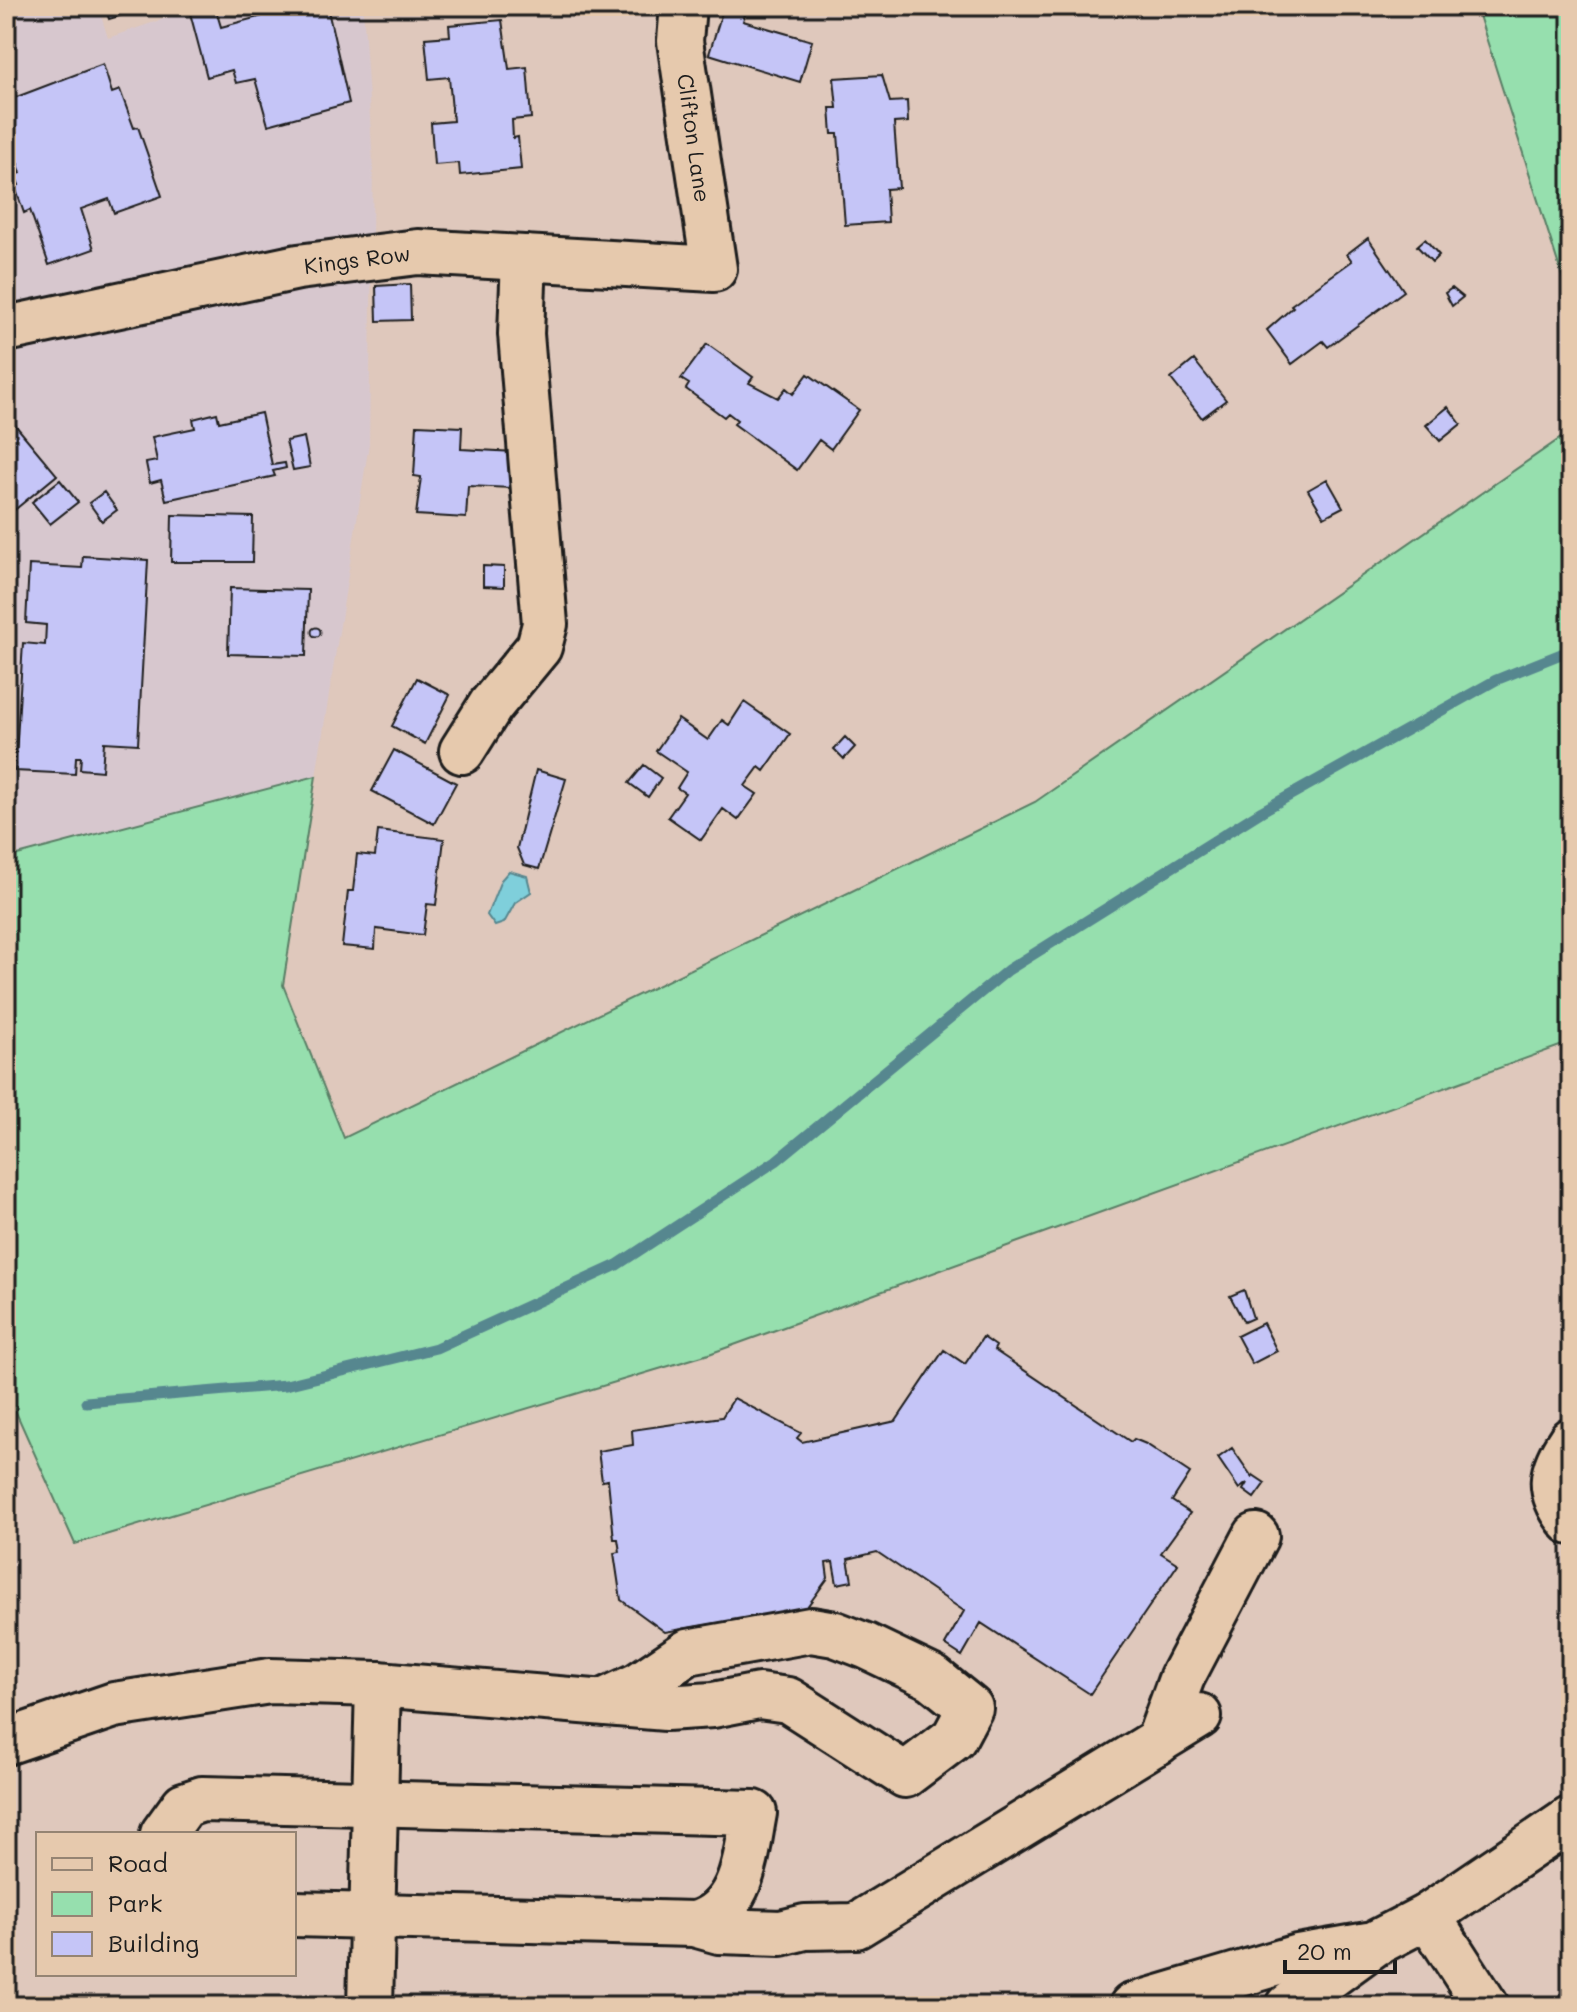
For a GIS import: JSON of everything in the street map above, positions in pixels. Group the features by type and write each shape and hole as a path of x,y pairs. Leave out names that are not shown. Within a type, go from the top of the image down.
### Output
{"street":[{"name":"Clifton Lane","path":"683,6 680,41 714,269"},
{"name":"Kings Row","path":"6,329 298,267 418,252 714,269"},
{"path":"462,751 491,705 539,647 545,624 521,334 524,258"},
{"path":"1571,1440 1556,1463 1553,1477 1555,1496 1571,1522"},
{"path":"1158,1742 1182,1677 1256,1536"},
{"path":"6,1742 114,1705 270,1681 378,1684 666,1708 713,1705 759,1696 788,1700 905,1775 954,1738 970,1708 919,1671 845,1638 811,1630 688,1652 639,1685 605,1701"},
{"path":"370,2006 378,1684"},
{"path":"296,1914 694,1924 734,1932 781,1933 805,1927 840,1928 868,1922 1199,1716"},
{"path":"164,1832 184,1805 202,1799 754,1813 741,1876 722,1911 711,1920 694,1924"},
{"path":"1289,2006 1374,1944 1428,1916 1571,1819"},
{"path":"741,1876 746,1894 754,1905 805,1927"},
{"path":"1428,1916 1486,2006"},
{"path":"1132,2006 1298,1957 1374,1944"}],"shaded area":[{"path":"6,6 98,6 108,38 201,6 363,6 373,164 369,444 316,776 6,858"}],"green space":[{"path":"1476,6 1571,6 1571,304"},
{"path":"1571,431 1571,1042 709,1354 75,1544 6,1390 6,858 316,776 283,985 344,1138 1035,802"}],"water":[{"path":"509,871 527,876 531,892 515,903 504,923 495,926 487,915 501,880"}],"building":[{"path":"105,6 127,6 129,13 109,19"},
{"path":"300,6 327,6 349,103 268,125 255,79 236,83 232,70 207,77 190,13 215,7 221,27"},
{"path":"724,6 747,8 743,21 812,41 800,82 709,54"},
{"path":"502,20 509,69 527,67 531,118 512,120 513,138 518,137 521,169 460,175 459,163 434,165 431,123 453,121 449,77 429,79 425,38 450,36 449,25"},
{"path":"103,64 112,93 120,90 134,128 138,127 162,196 114,213 109,199 81,209 94,249 49,265 30,210 24,213 15,187 19,185 15,175 21,173 6,129 6,101"},
{"path":"882,75 890,102 907,101 908,122 894,123 899,188 886,189 888,222 845,225 838,134 832,134 830,108 837,108 834,78"},
{"path":"1368,238 1404,291 1328,347 1323,341 1292,364 1267,330 1293,307 1291,305 1352,261 1347,254"},
{"path":"1425,239 1439,255 1432,262 1417,246"},
{"path":"410,284 411,320 377,321 376,286"},
{"path":"1452,288 1463,297 1452,306 1445,293"},
{"path":"707,344 753,377 749,383 778,398 786,388 793,394 808,374 859,410 831,449 819,440 797,470 734,424 737,420 728,413 724,417 686,389 689,384 681,379"},
{"path":"1194,360 1226,400 1202,418 1171,379"},
{"path":"1448,407 1461,424 1440,441 1426,425"},
{"path":"217,413 219,422 261,413 272,465 285,463 286,468 273,471 275,476 166,500 161,480 150,483 146,463 157,461 152,437 195,428 193,419"},
{"path":"6,414 57,475 6,517"},
{"path":"417,425 462,427 461,449 515,452 512,488 468,486 466,518 416,515 421,477 414,476"},
{"path":"304,437 310,467 293,470 286,441"},
{"path":"1327,479 1343,507 1324,517 1308,490"},
{"path":"60,480 78,502 50,524 32,502"},
{"path":"104,492 117,510 102,521 89,503"},
{"path":"172,515 253,517 252,562 171,562"},
{"path":"83,556 148,560 138,744 104,742 102,771 80,769 81,757 76,757 75,774 15,771 23,643 45,645 46,625 26,623 29,565 82,568"},
{"path":"483,566 504,567 504,587 483,586"},
{"path":"230,588 308,590 306,656 228,654"},
{"path":"316,627 321,632 316,637 311,632"},
{"path":"417,678 450,695 425,744 392,726"},
{"path":"744,702 790,734 764,771 759,767 745,786 757,794 738,820 723,809 701,840 668,817 685,793 677,788 687,772 656,751 678,719 708,740 722,720 729,725"},
{"path":"845,737 855,747 844,759 834,749"},
{"path":"394,750 456,783 434,824 372,791"},
{"path":"644,765 661,778 648,797 629,783"},
{"path":"536,770 566,779 539,869 524,865 517,848"},
{"path":"378,831 444,839 436,905 427,904 423,935 376,929 375,949 342,946 348,891 353,891 357,854 375,856"},
{"path":"1244,1290 1253,1318 1244,1322 1230,1296"},
{"path":"1263,1323 1277,1351 1252,1364 1237,1336"},
{"path":"983,1337 996,1346 994,1350 1131,1442 1134,1439 1146,1444 1190,1473 1172,1501 1190,1513 1161,1553 1178,1564 1090,1694 981,1623 962,1656 945,1645 964,1611 877,1552 848,1559 852,1581 837,1584 833,1562 826,1563 828,1578 801,1615 780,1618 776,1613 665,1632 621,1600 614,1553 620,1552 618,1539 614,1539 608,1480 602,1481 598,1451 633,1445 632,1430 722,1417 734,1398 801,1433 797,1438 802,1442 896,1421 944,1350 965,1364"},
{"path":"1232,1448 1252,1477 1265,1483 1254,1498 1243,1490 1247,1483 1239,1489 1218,1458"}],"waterway":[{"path":"86,1402 286,1385 436,1348 617,1265 776,1161 1008,970 1262,811 1496,680 1571,650"}]}
